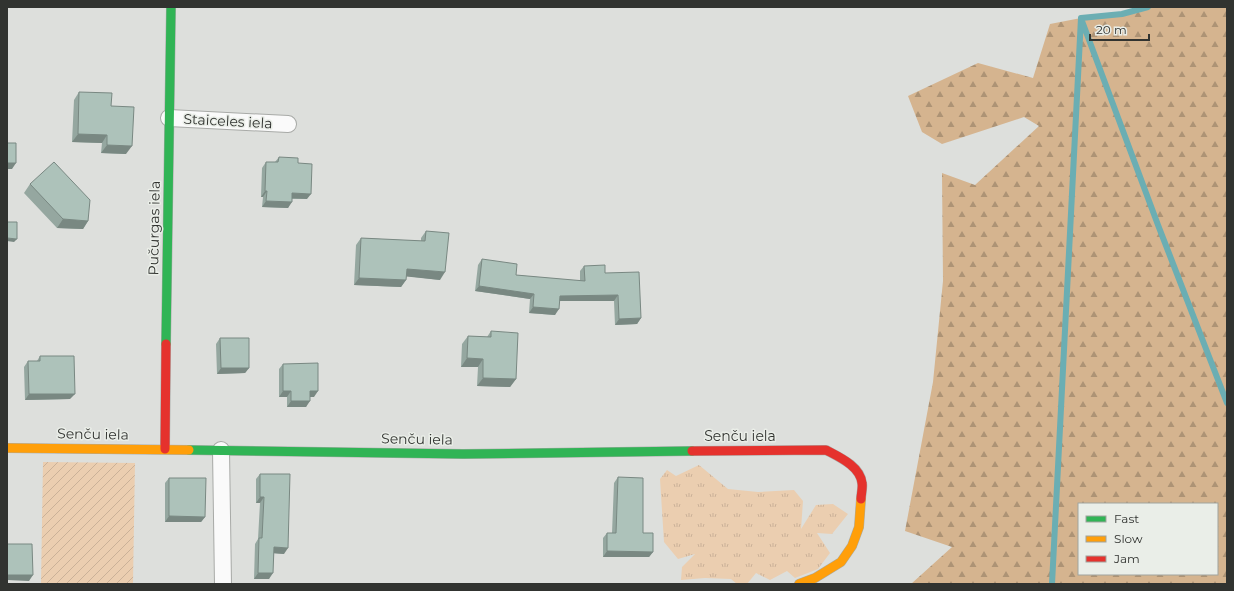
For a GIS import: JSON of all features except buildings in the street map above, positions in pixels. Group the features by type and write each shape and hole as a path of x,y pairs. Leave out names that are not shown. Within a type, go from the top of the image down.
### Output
{"street":[{"name":"Pučurgas iela","path":"165,449 171,7"},
{"name":"Staiceles iela","path":"169,118 288,124"},
{"name":"Senču iela","path":"7,448 463,454 826,450 842,458 855,468 862,482 859,527 852,546 841,562 815,578 799,584"},
{"path":"221,450 223,584"}],"green space":[{"path":"1148,7 1227,7 1227,584 911,584 952,547 905,531 933,382 943,281 942,173 975,185 1039,126 1024,117 942,144 922,132 908,96 978,63 1033,78 1050,24 1081,18 1122,14"},
{"path":"43,462 135,463 133,584 41,584"},
{"path":"699,465 728,489 758,492 794,490 803,501 801,529 816,505 833,504 848,514 832,534 817,533 830,553 818,569 795,578 787,571 770,580 756,573 747,584 737,584 731,579 705,578 681,580 682,567 695,554 678,559 664,542 660,479 667,470 676,476"}],"waterway":[{"path":"1081,18 1122,14 1148,7"},
{"path":"1052,584 1081,18"},
{"path":"1082,21 1158,225 1227,403"}],"traffic: fast":[{"path":"166,344 171,7"},
{"path":"189,450 463,454 692,451"}],"traffic: slow":[{"path":"7,448 189,450"},
{"path":"799,584 815,578 841,562 852,546 859,527 861,499"}],"traffic: jam":[{"path":"165,449 166,344"},
{"path":"692,451 826,450 848,463 857,472 862,483 861,499"}]}
